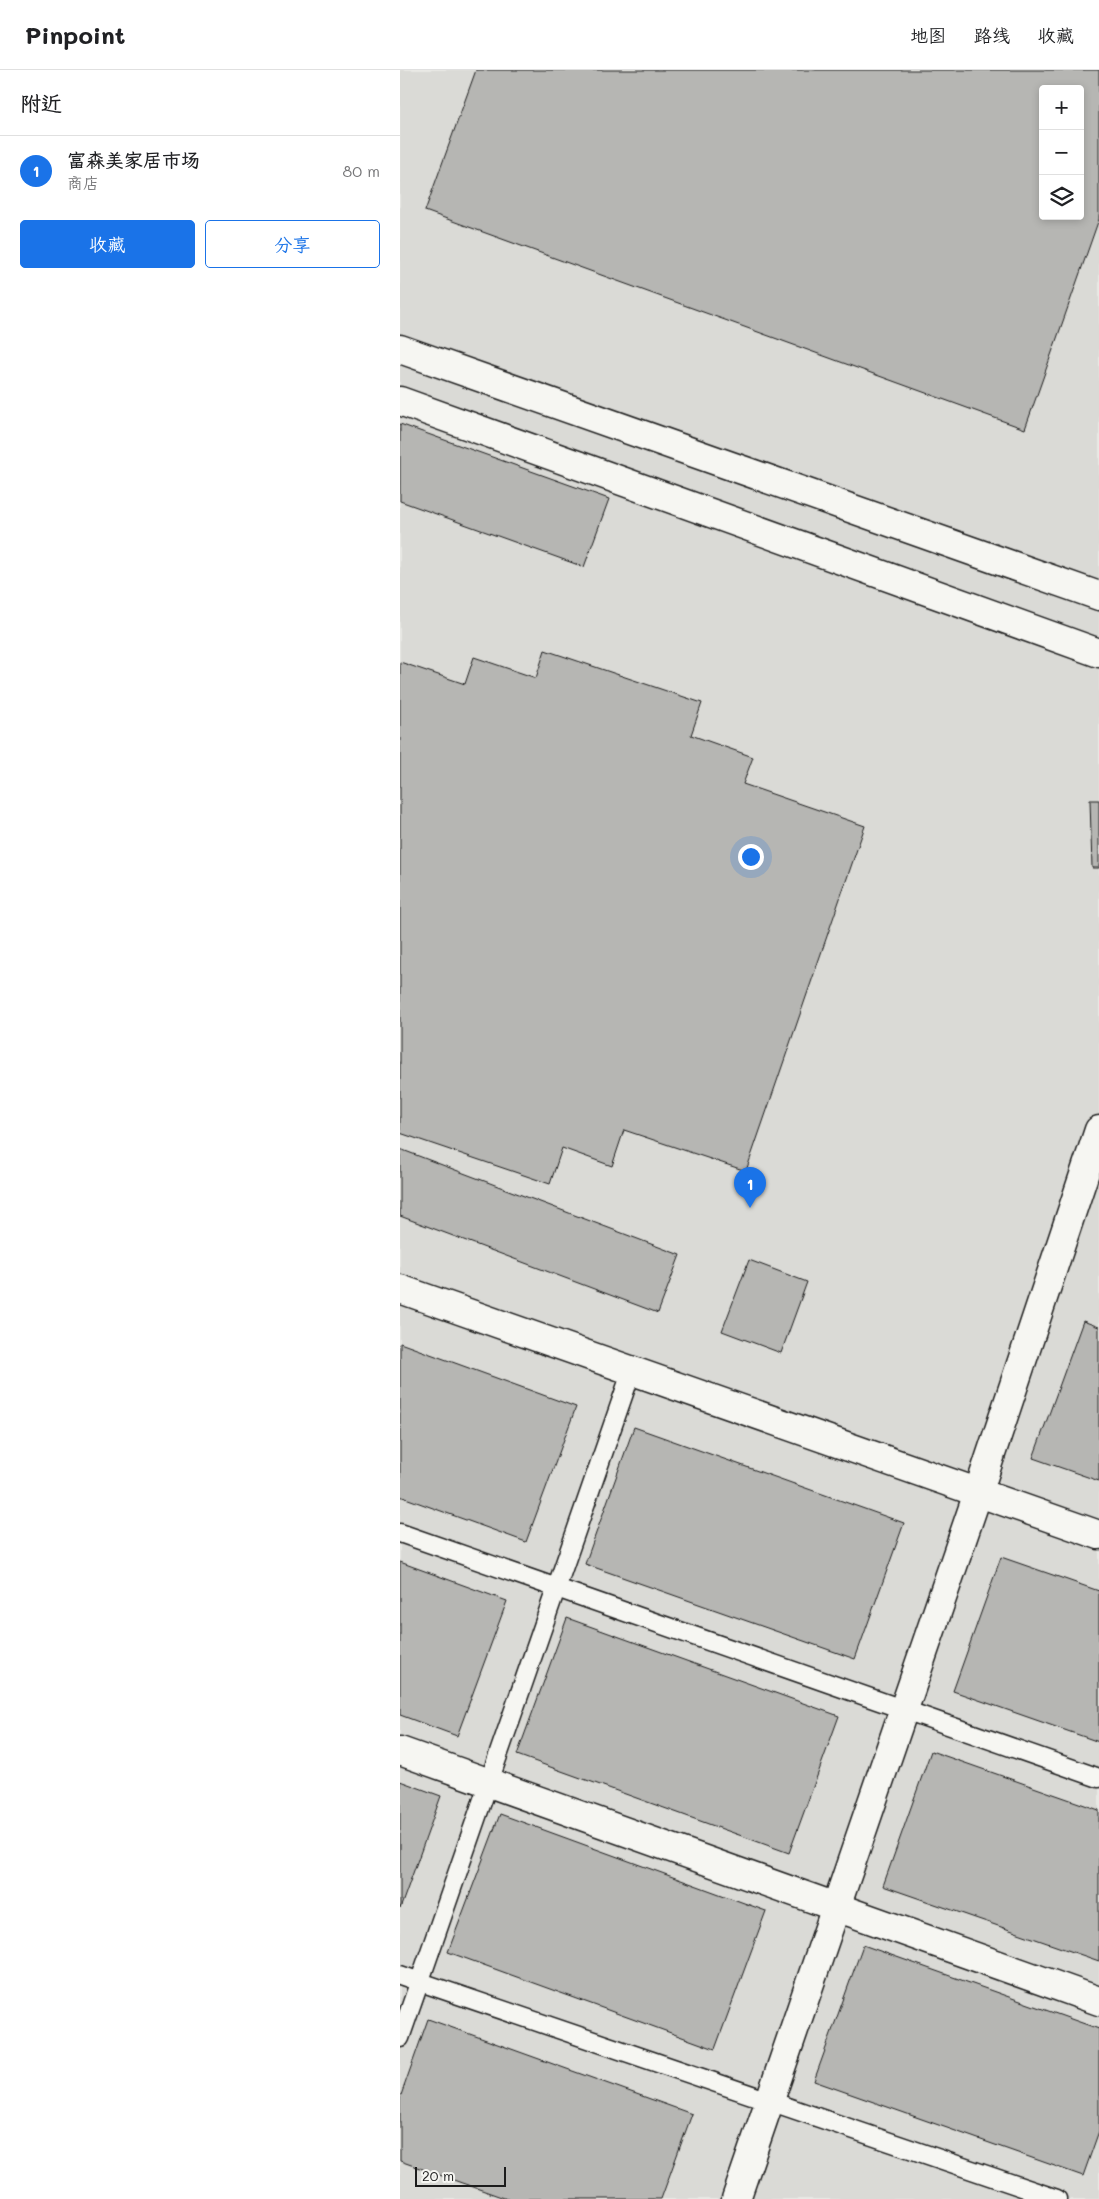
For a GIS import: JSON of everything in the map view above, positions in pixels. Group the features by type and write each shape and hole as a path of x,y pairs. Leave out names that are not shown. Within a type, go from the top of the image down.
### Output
{"street":[{"path":"400,349 1099,596"},
{"path":"400,401 1099,653"},
{"path":"736,2199 978,1493 1099,1130"},
{"path":"400,1288 1099,1535"},
{"path":"400,1751 1099,2001"}],"lane":[{"path":"400,2038 632,1370"},
{"path":"400,1533 1099,1778"},
{"path":"400,1975 1057,2199"}],"shaded area":[{"path":"400,70 1099,70 1099,2199 400,2199"}],"building":[{"path":"476,70 1099,70 1099,219 1025,429 425,211"},
{"path":"400,424 609,499 584,567 400,501"},
{"path":"545,650 702,703 691,735 753,757 743,784 865,826 746,1171 624,1130 612,1166 562,1148 550,1184 400,1133 400,662 465,684 474,657 536,678"},
{"path":"1090,800 1099,800 1099,868 1092,868"},
{"path":"400,1149 680,1255 658,1313 400,1216"},
{"path":"749,1260 807,1282 781,1353 722,1331"},
{"path":"1083,1321 1099,1327 1099,1481 1033,1458"},
{"path":"400,1343 576,1407 526,1542 400,1496"},
{"path":"634,1427 904,1523 855,1659 585,1564"},
{"path":"1001,1557 1099,1591 1099,1742 953,1691"},
{"path":"400,1562 507,1601 457,1736 400,1715"},
{"path":"567,1618 839,1716 789,1853 517,1755"},
{"path":"931,1751 1099,1810 1099,1961 883,1886"},
{"path":"400,1781 441,1796 400,1909"},
{"path":"500,1814 766,1911 715,2049 448,1952"},
{"path":"863,1945 1099,2029 1099,2131 1083,2176 814,2081"},
{"path":"428,2019 692,2114 661,2199 507,2199 400,2161 400,2098"}],"place":[{"name":"富森美家居市场","path":"750,1208"}]}
